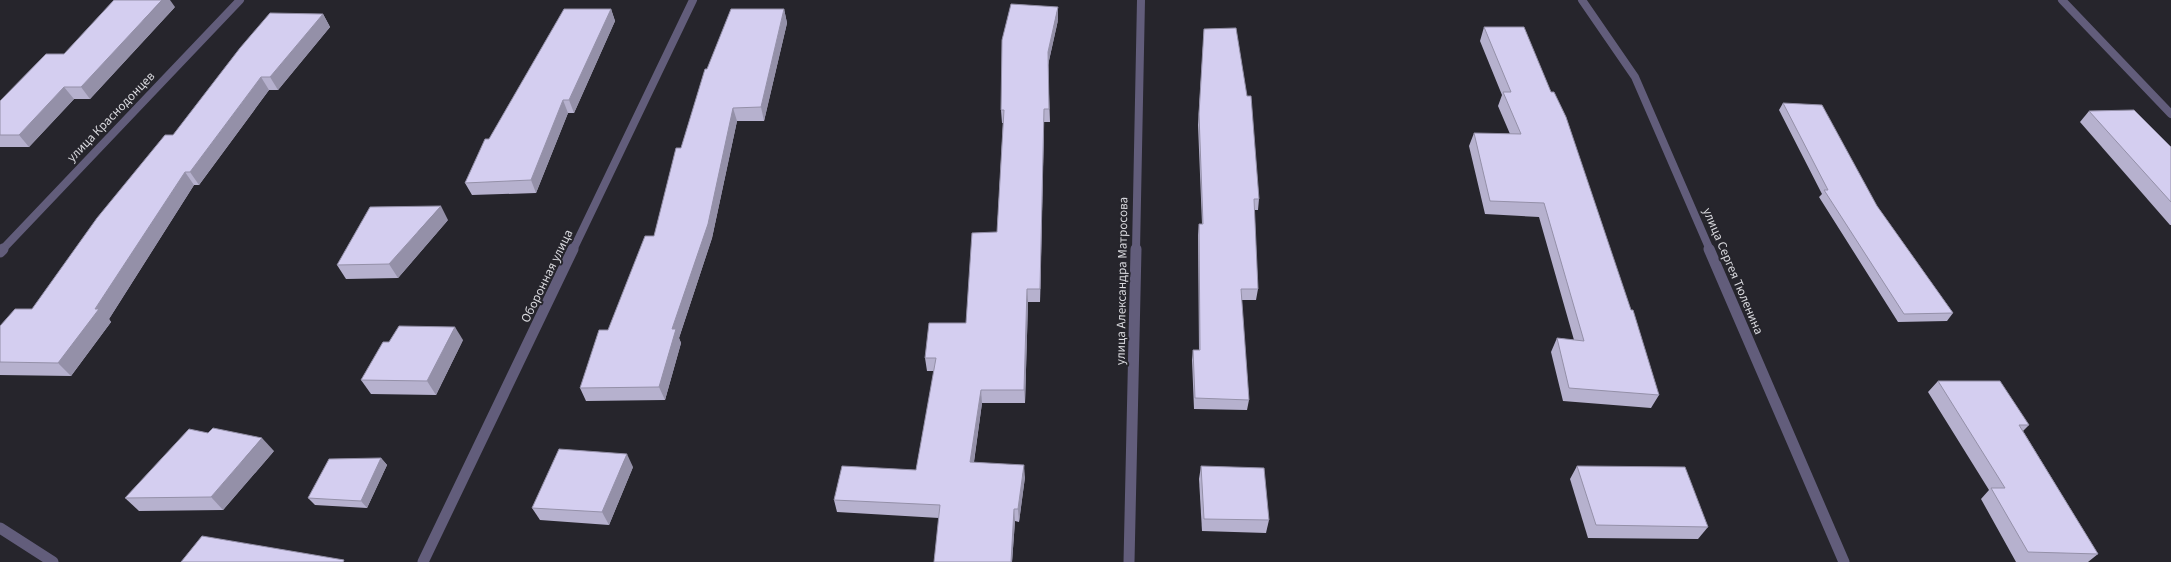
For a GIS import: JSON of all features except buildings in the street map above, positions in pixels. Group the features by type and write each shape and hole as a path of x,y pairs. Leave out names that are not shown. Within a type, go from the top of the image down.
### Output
{"street":[{"name":"улица Краснодонцев","path":"0,252 240,0"},
{"name":"Оборонная улица","path":"423,562 693,0"},
{"name":"улица Александра Матросова","path":"1129,562 1140,0"},
{"name":"улица Сергея Тюленина","path":"1582,0 1635,77 1844,562"},
{"path":"2062,0 2171,114"},
{"path":"0,528 48,557 53,562"}]}
